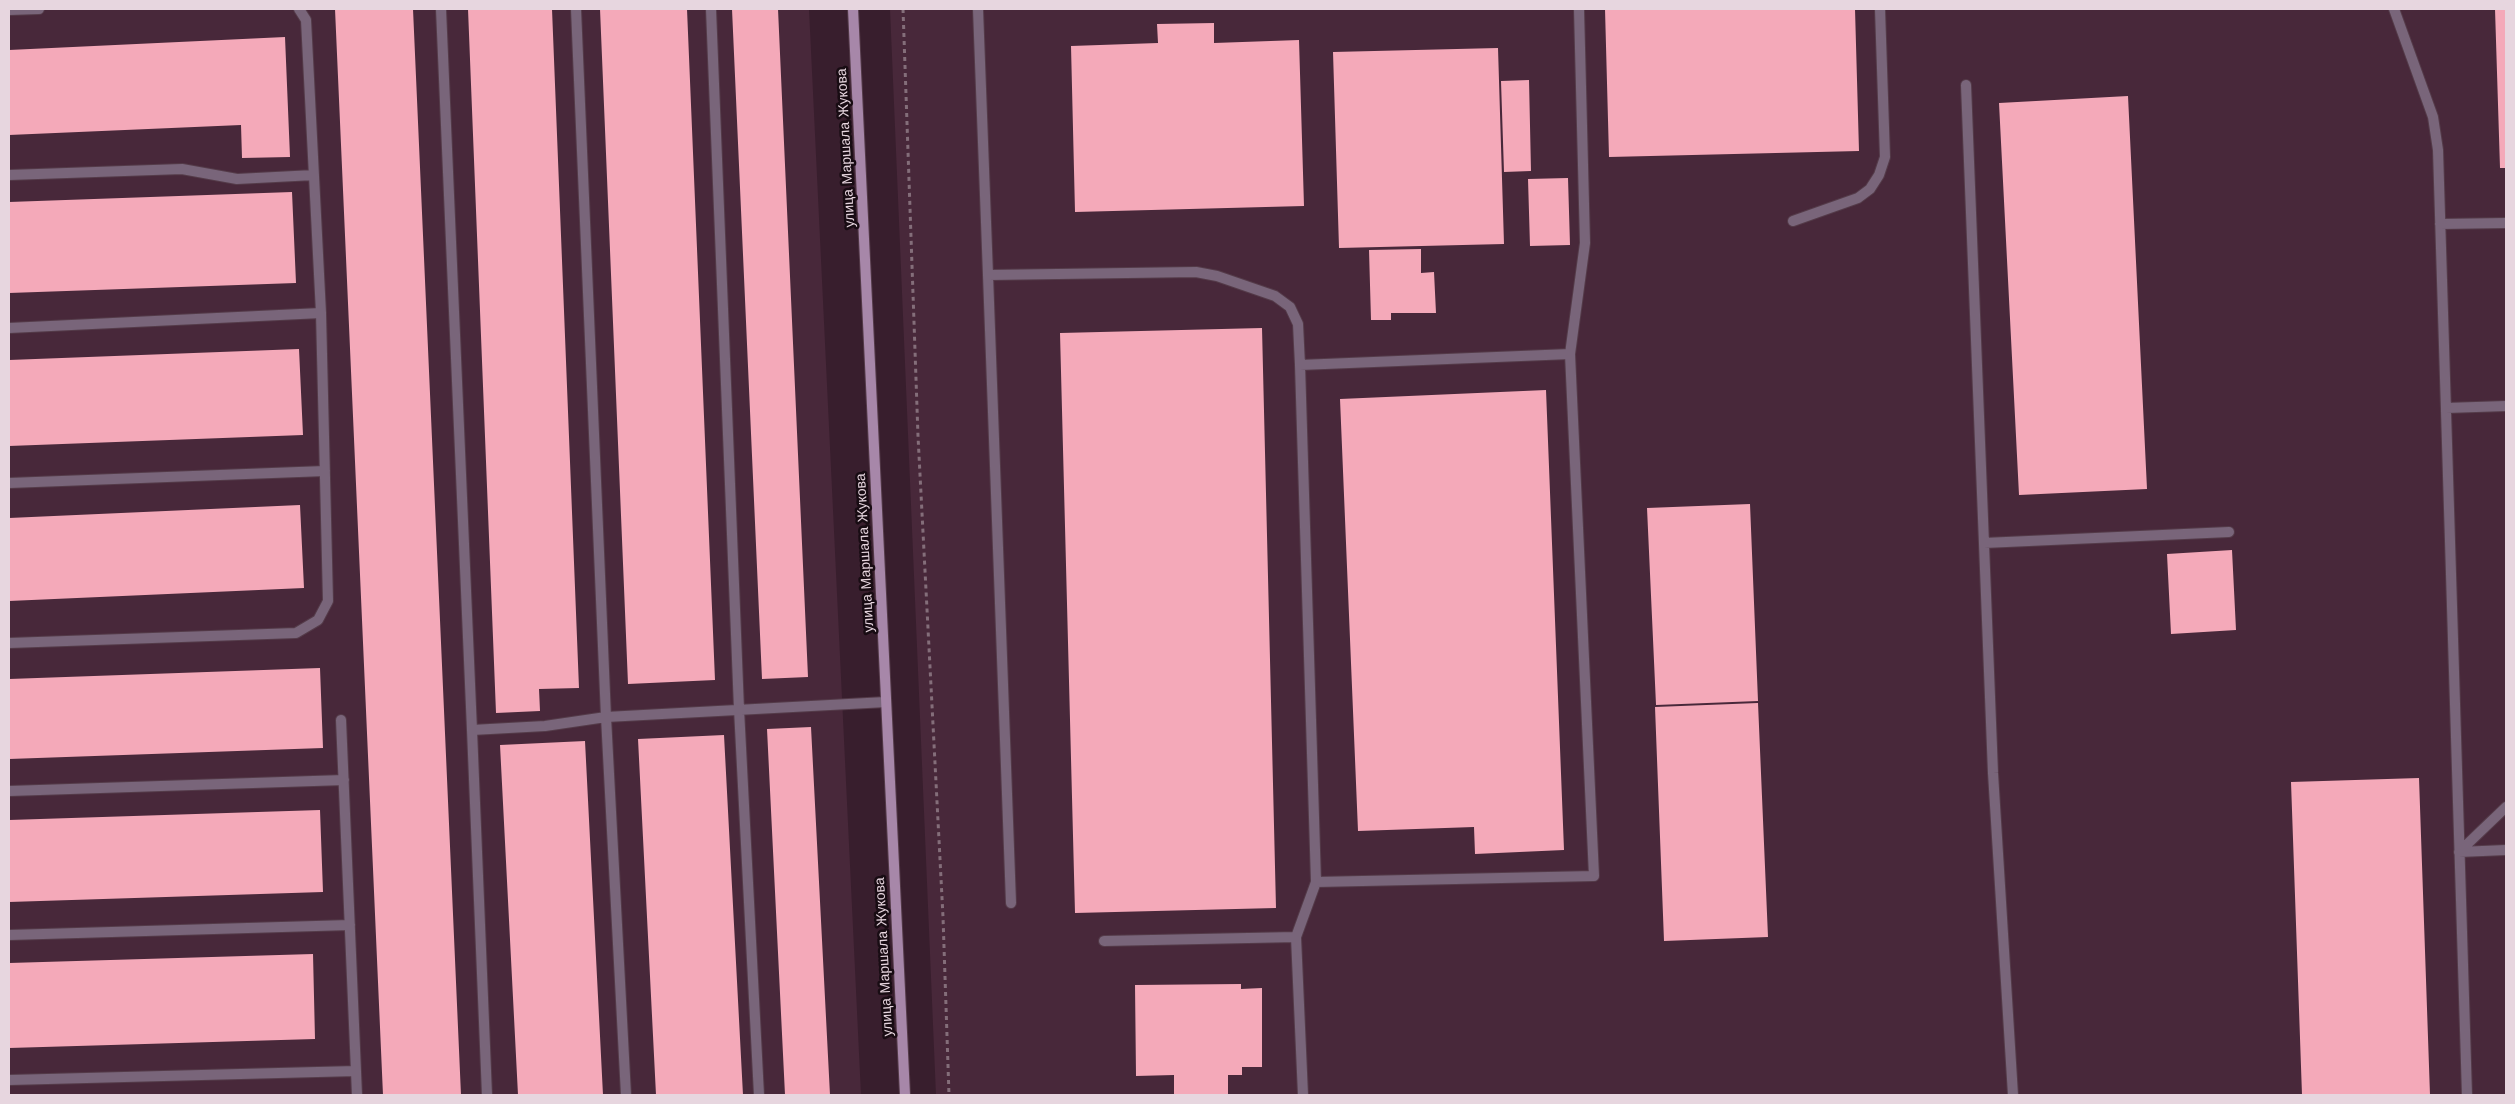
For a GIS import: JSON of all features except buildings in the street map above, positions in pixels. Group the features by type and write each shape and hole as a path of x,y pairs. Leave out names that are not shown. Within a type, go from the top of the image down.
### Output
{"main road":[{"name":"улица Маршала Жукова","path":"853,9 905,1095"}],"lane":[{"path":"9,10 39,9"},
{"path":"9,644 296,633 318,620 328,601 321,313 306,20 299,9"},
{"path":"441,9 487,1095"},
{"path":"576,9 606,716 626,1095"},
{"path":"712,9 739,709 759,1095"},
{"path":"978,9 1011,903"},
{"path":"1316,882 1594,876 1570,354 1585,243 1579,9"},
{"path":"1793,221 1858,198 1870,189 1880,175 1885,157 1880,9"},
{"path":"2394,9 2433,117 2438,150 2467,1095"},
{"path":"1966,85 1992,773 2013,1095"},
{"path":"9,175 182,168 237,179 314,175"},
{"path":"2440,224 2506,223"},
{"path":"988,275 1196,272 1217,276 1275,296 1290,307 1298,324 1316,882 1296,937 1303,1095"},
{"path":"9,328 321,313"},
{"path":"1300,365 1570,354"},
{"path":"2446,408 2506,406"},
{"path":"9,483 325,471"},
{"path":"1984,543 2229,532"},
{"path":"472,730 545,726 606,716 886,702"},
{"path":"342,720 357,1095"},
{"path":"9,791 344,780"},
{"path":"2460,852 2506,807"},
{"path":"2460,852 2506,850"},
{"path":"9,935 350,925"},
{"path":"1104,941 1296,937"},
{"path":"9,1080 356,1071"}],"path":[{"path":"903,9 918,436 943,917 949,1095"}],"shaded area":[{"path":"9,9 809,9 861,1095 9,1095"},
{"path":"890,9 2506,9 2506,1095 936,1095"}]}
